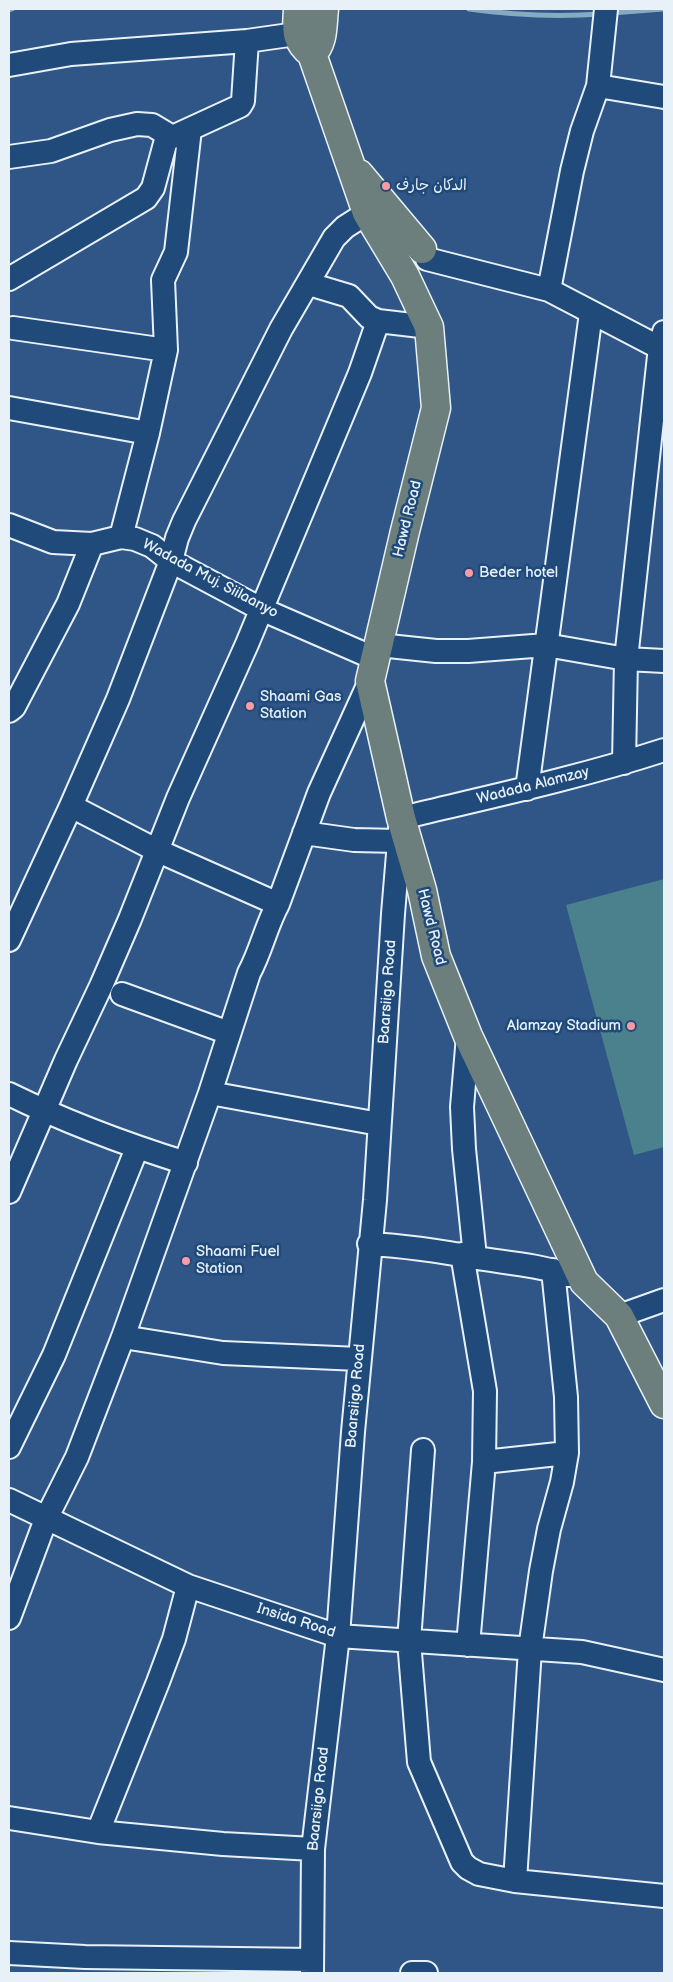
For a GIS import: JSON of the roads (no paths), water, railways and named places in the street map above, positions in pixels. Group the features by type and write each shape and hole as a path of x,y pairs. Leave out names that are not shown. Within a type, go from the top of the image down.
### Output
{"main road":[{"path":"302,32 319,47 324,9"},
{"path":"302,32 367,213 414,263"},
{"path":"347,160 414,263"},
{"name":"Hawd Road","path":"414,263 428,327 436,408 405,531 376,662 400,830 422,890 436,956 468,1036 584,1282 619,1316 664,1404"}],"street":[{"path":"549,290 572,171 582,131 598,86 606,9"},
{"path":"9,66 71,54 247,41 302,32"},
{"path":"9,279 146,198 153,188 165,142 240,106 243,100 247,41"},
{"path":"598,86 664,97"},
{"path":"9,157 51,151 110,130 137,124 152,125 182,133"},
{"path":"121,537 148,433 166,350 163,280 176,252 182,133"},
{"path":"9,940 118,698 171,561 184,520 281,329 309,284 334,238 344,227 367,213"},
{"path":"414,263 549,290 591,313 663,343 626,659 624,763"},
{"path":"309,284 349,296 369,317 378,321 428,327"},
{"path":"527,789 591,313"},
{"path":"9,1192 130,918 156,850 261,609 360,373 378,321"},
{"path":"13,328 166,350"},
{"path":"9,408 148,433"},
{"name":"Wadada Muj. Siilaanyo","path":"9,525 53,542 92,544 121,537 152,546 171,561 261,609 376,662 436,651 546,646 626,659 664,661"},
{"path":"9,711 14,707 39,662 68,604 92,544"},
{"path":"9,1618 46,1519 77,1457 123,1337 186,1163 249,973 258,957 269,920 278,904 319,793 376,662"},
{"name":"Wadada Alamzay","path":"304,833 354,840 400,830 527,789 624,763 664,750"},
{"path":"71,806 156,850 278,904"},
{"name":"Baarsiigo Road","path":"312,1967 313,1849 338,1636 359,1359 369,1244 375,1200 400,830"},
{"path":"122,994 229,1033"},
{"path":"468,1036 462,1107 468,1255 485,1391 484,1462 468,1645"},
{"path":"9,1094 44,1111 137,1148 186,1163"},
{"path":"210,1094 380,1124"},
{"path":"9,1447 54,1355 137,1148"},
{"path":"369,1244 418,1247 553,1270 584,1282"},
{"path":"515,1881 530,1649 544,1554 567,1453 566,1397 553,1270"},
{"path":"619,1316 664,1300"},
{"path":"123,1337 224,1353 359,1359"},
{"path":"422,1450 409,1641 419,1762 455,1850 462,1862 479,1874 515,1881 664,1896"},
{"path":"484,1462 567,1453"},
{"name":"Insida Road","path":"9,1500 188,1586 338,1636 582,1652 664,1670"},
{"path":"98,1832 174,1639 188,1586"},
{"path":"9,1818 98,1832 224,1844 313,1849"},
{"path":"9,1953 85,1965 312,1967"},
{"path":"412,1973 426,1973"}],"waterway":[{"path":"469,9 535,15 601,14"},
{"path":"612,13 663,9"}],"place":[{"name":"الدكان جارف","path":"386,186"},
{"name":"Beder hotel","path":"469,573"},
{"name":"Shaami Gas Station","path":"250,706"},
{"name":"Alamzay Stadium","path":"631,1026"},
{"name":"Shaami Fuel Station","path":"186,1261"}]}
